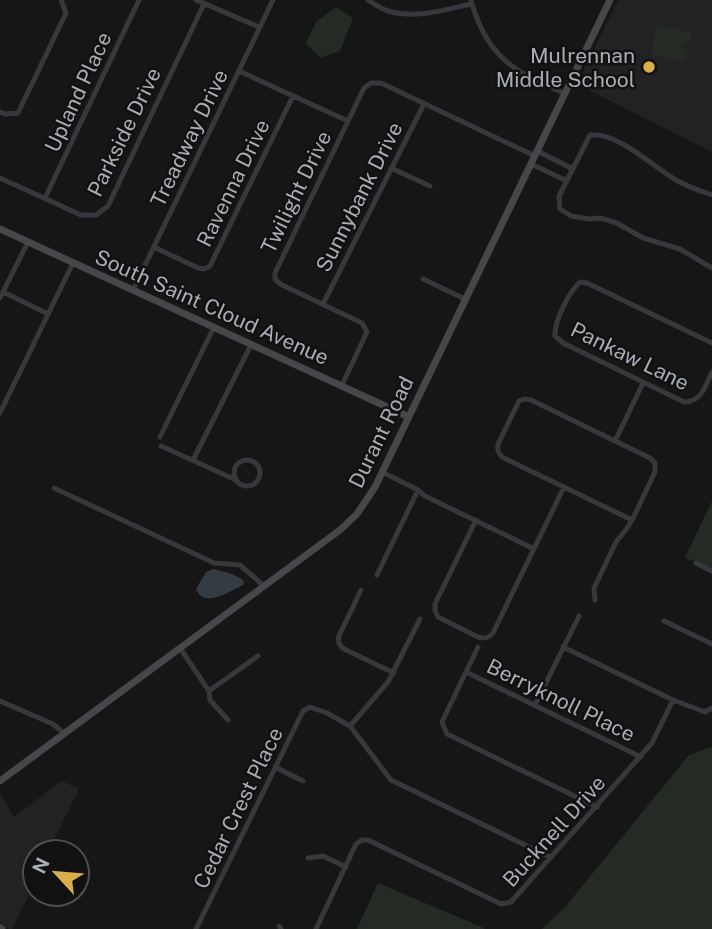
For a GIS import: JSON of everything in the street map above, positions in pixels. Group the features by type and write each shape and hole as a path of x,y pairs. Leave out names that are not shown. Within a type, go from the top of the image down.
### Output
{"street":[{"path":"0,112 18,113 66,13 61,0"},
{"name":"Upland Place","path":"45,198 139,0"},
{"path":"196,0 259,27"},
{"name":"Treadway Drive","path":"133,290 273,0"},
{"path":"368,0 387,10 409,14 430,14 471,2 486,39 502,58 519,72 565,94"},
{"name":"Durant Road","path":"0,780 340,530 357,514 383,472 610,0"},
{"name":"Parkside Drive","path":"0,178 81,215 96,215 108,206 204,4"},
{"path":"239,71 348,121 364,88 371,83 381,83 534,157 573,169"},
{"name":"Ravenna Drive","path":"153,247 198,268 210,266 293,96"},
{"name":"Sunnybank Drive","path":"323,304 424,104"},
{"name":"Twilight Drive","path":"342,385 366,332 362,323 280,284 275,279 275,273 348,121"},
{"path":"712,195 676,180 642,156 599,134 590,135 559,196 560,209 571,216 600,218 617,223 643,238 680,249 712,268"},
{"path":"534,157 567,181"},
{"path":"391,168 430,186"},
{"name":"South Saint Cloud Avenue","path":"0,229 409,417"},
{"path":"27,242 1,295 48,314"},
{"path":"0,413 73,263"},
{"path":"423,279 465,299"},
{"name":"Pankaw Lane","path":"712,343 580,282 572,289 554,328 555,336 563,343 684,402 692,402 700,397 712,372"},
{"path":"160,437 214,327"},
{"path":"193,460 251,345"},
{"path":"615,442 643,383"},
{"path":"595,600 594,588 616,542 632,520 656,468 655,463 650,458 531,400 519,401 498,444 499,454 632,520"},
{"path":"161,446 245,486 253,484 258,477 256,465 250,461 242,461 234,470 236,480"},
{"path":"383,472 425,496 534,549"},
{"path":"476,520 435,604 435,611 438,617 485,639 493,633 564,487"},
{"path":"54,488 214,562 240,565 264,586"},
{"path":"377,575 418,490"},
{"path":"696,563 712,571"},
{"path":"361,590 339,636 339,643 343,649 394,673"},
{"path":"535,705 579,616"},
{"path":"420,619 394,673 350,726 391,780 550,858"},
{"path":"664,621 712,644"},
{"path":"478,647 442,722 447,734 597,807"},
{"path":"180,648 209,691 210,700 228,720"},
{"path":"564,648 673,700 705,712 712,708"},
{"path":"209,691 258,656"},
{"name":"Berryknoll Place","path":"467,671 641,757"},
{"name":"Bucknell Drive","path":"316,929 356,844 362,840 368,840 501,904 511,902 641,757 652,743 673,700"},
{"path":"0,701 54,724 64,733"},
{"name":"Cedar Crest Place","path":"196,929 303,711 312,707 350,726"},
{"path":"275,767 303,781"},
{"path":"308,858 323,856 346,867"}],"shaded area":[{"name":"Mulrennan Middle School","path":"618,0 712,0 712,152 577,84"},
{"path":"336,7 353,18 340,51 320,58 306,43 316,22"},
{"path":"657,25 692,33 690,42 684,42 682,49 688,50 685,61 651,54"},
{"path":"712,501 712,568 685,558"},
{"path":"213,569 237,576 244,581 243,585 218,597 205,598 196,589 206,572"},
{"path":"712,747 712,929 542,929 566,906 689,755"},
{"path":"62,781 79,789 55,838 21,838 22,908 12,929 9,929 0,925 0,793 14,817"},
{"path":"378,883 484,928 484,929 357,929"}],"place":[{"name":"Mulrennan Middle School","path":"649,67"}]}
